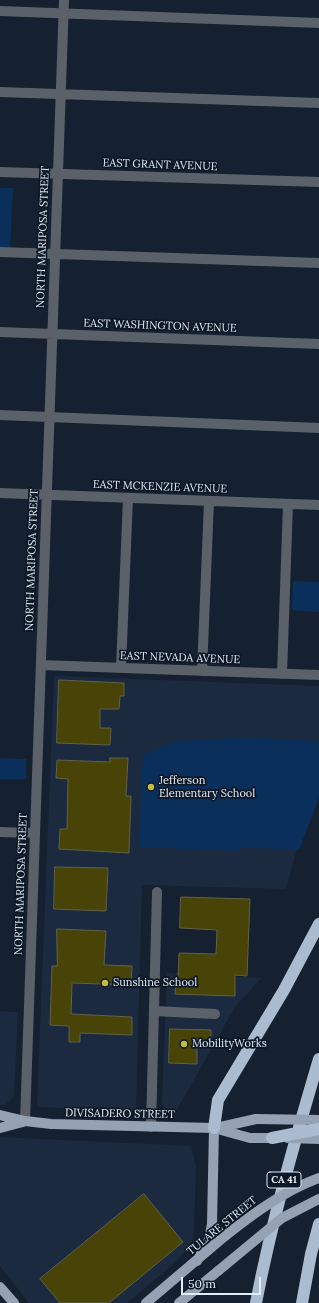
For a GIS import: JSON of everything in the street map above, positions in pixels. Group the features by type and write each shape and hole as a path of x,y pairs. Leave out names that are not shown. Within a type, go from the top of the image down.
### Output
{"highway":[{"path":"214,1128 218,1100 284,990 319,924"},
{"name":"CA 41","path":"256,1303 266,1250 286,1170 319,1059"},
{"path":"272,1138 319,1129"},
{"path":"302,1303 310,1254 319,1224"}],"main road":[{"name":"DIVISADERO STREET","path":"0,1115 25,1121 51,1124 214,1128 250,1138 319,1139"},
{"name":"DIVISADERO STREET","path":"214,1128 256,1119 319,1120"},
{"name":"DIVISADERO STREET","path":"0,1128 25,1121"},
{"path":"197,1261 209,1240 212,1224 214,1128"},
{"name":"TULARE STREET","path":"146,1303 225,1236 271,1202 288,1192 319,1178"},
{"path":"179,1303 282,1218 319,1199"},
{"path":"0,1286 14,1303"}],"street":[{"name":"NORTH MARIPOSA STREET","path":"25,1121 64,0"},
{"path":"0,11 319,23"},
{"path":"0,92 319,103"},
{"name":"EAST GRANT AVENUE","path":"0,172 319,182"},
{"path":"0,252 319,263"},
{"name":"EAST WASHINGTON AVENUE","path":"0,332 319,344"},
{"path":"0,415 319,428"},
{"name":"EAST MCKENZIE AVENUE","path":"0,494 319,505"},
{"path":"121,668 128,498"},
{"path":"202,671 209,501"},
{"path":"282,674 288,504"},
{"name":"EAST NEVADA AVENUE","path":"41,665 319,675"},
{"path":"0,832 35,833"},
{"path":"151,1126 157,892"},
{"path":"154,1011 215,1014"}],"shaded area":[{"path":"0,188 13,188 10,250 0,250"},
{"path":"293,581 319,582 319,612 292,610"},
{"path":"54,676 319,686 319,768 286,889 142,885 136,1108 132,1111 40,1107 37,1104"},
{"path":"248,737 319,741 319,798 299,850 240,847 239,851 139,847 143,756 175,741"},
{"path":"0,758 26,759 26,779 0,779"},
{"path":"167,973 261,978 235,1007 175,1113 168,1112 162,1103"},
{"path":"0,1011 18,1012 14,1096 5,1105 0,1105"},
{"path":"0,1137 191,1146 196,1166 194,1229 192,1241 178,1260 127,1303 29,1303 0,1266"}],"building":[{"path":"59,680 124,683 124,696 120,696 119,709 100,709 100,728 111,728 110,745 57,743"},
{"path":"110,758 128,758 126,796 131,796 129,853 59,849 60,829 67,829 68,779 56,778 57,760 110,762"},
{"path":"55,867 108,868 106,911 54,909"},
{"path":"181,897 250,899 247,976 235,975 235,996 175,994 176,978 178,979 179,953 216,954 217,930 180,928"},
{"path":"57,929 106,931 104,965 132,966 131,985 72,983 71,1014 132,1017 132,1035 80,1033 80,1042 69,1042 69,1026 50,1025 52,966 57,966"},
{"path":"170,1029 211,1030 211,1036 206,1044 197,1043 197,1064 169,1063"},
{"path":"144,1194 183,1242 109,1303 60,1303 40,1279"}],"place":[{"name":"Jefferson Elementary School","path":"151,787"},
{"name":"Sunshine School","path":"105,983"},
{"name":"MobilityWorks","path":"184,1044"}]}
